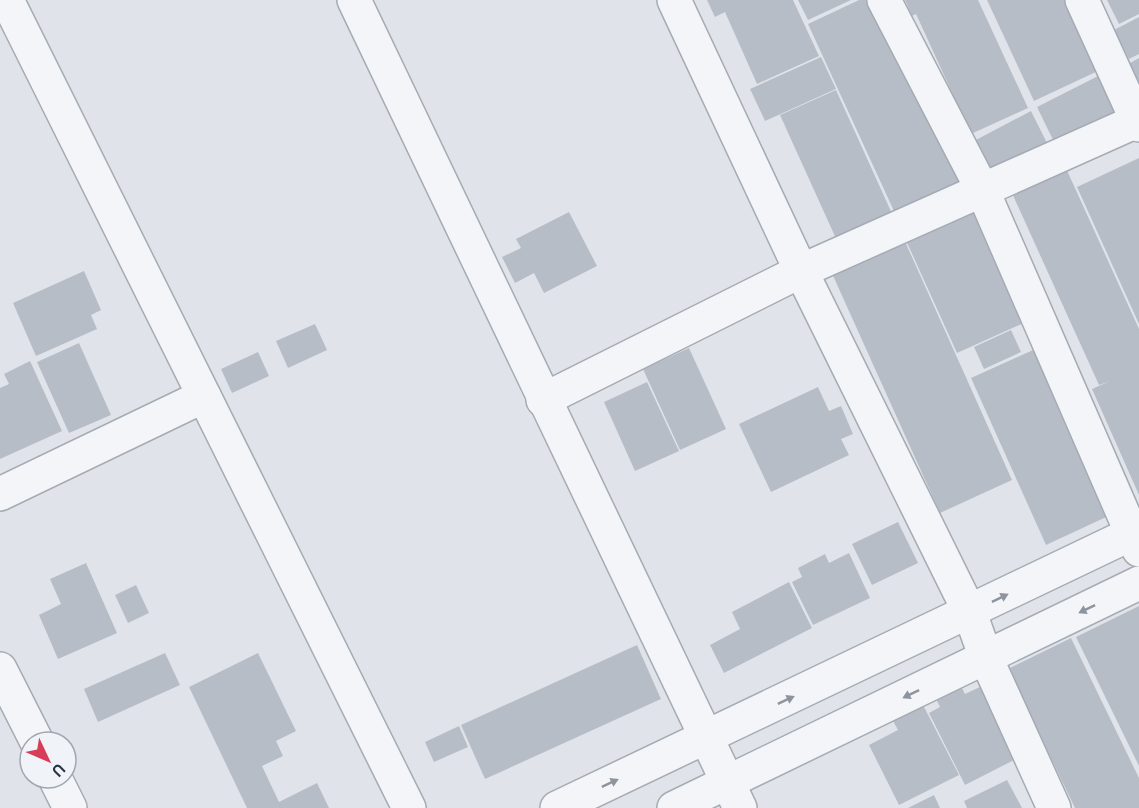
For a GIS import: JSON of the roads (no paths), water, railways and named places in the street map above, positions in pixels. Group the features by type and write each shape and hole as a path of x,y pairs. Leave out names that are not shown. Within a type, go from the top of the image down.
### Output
{"street":[{"path":"7,0 409,808"},
{"path":"354,0 734,796"},
{"path":"674,0 801,271 970,613 986,658 1054,808"},
{"path":"557,808 970,613 1136,542 982,189 884,0"},
{"path":"543,400 801,271 982,189 1138,122 1082,0"},
{"path":"0,494 204,396"},
{"path":"674,808 734,796 986,658 1139,583"},
{"path":"0,669 31,730"},
{"path":"61,790 70,808"}]}
